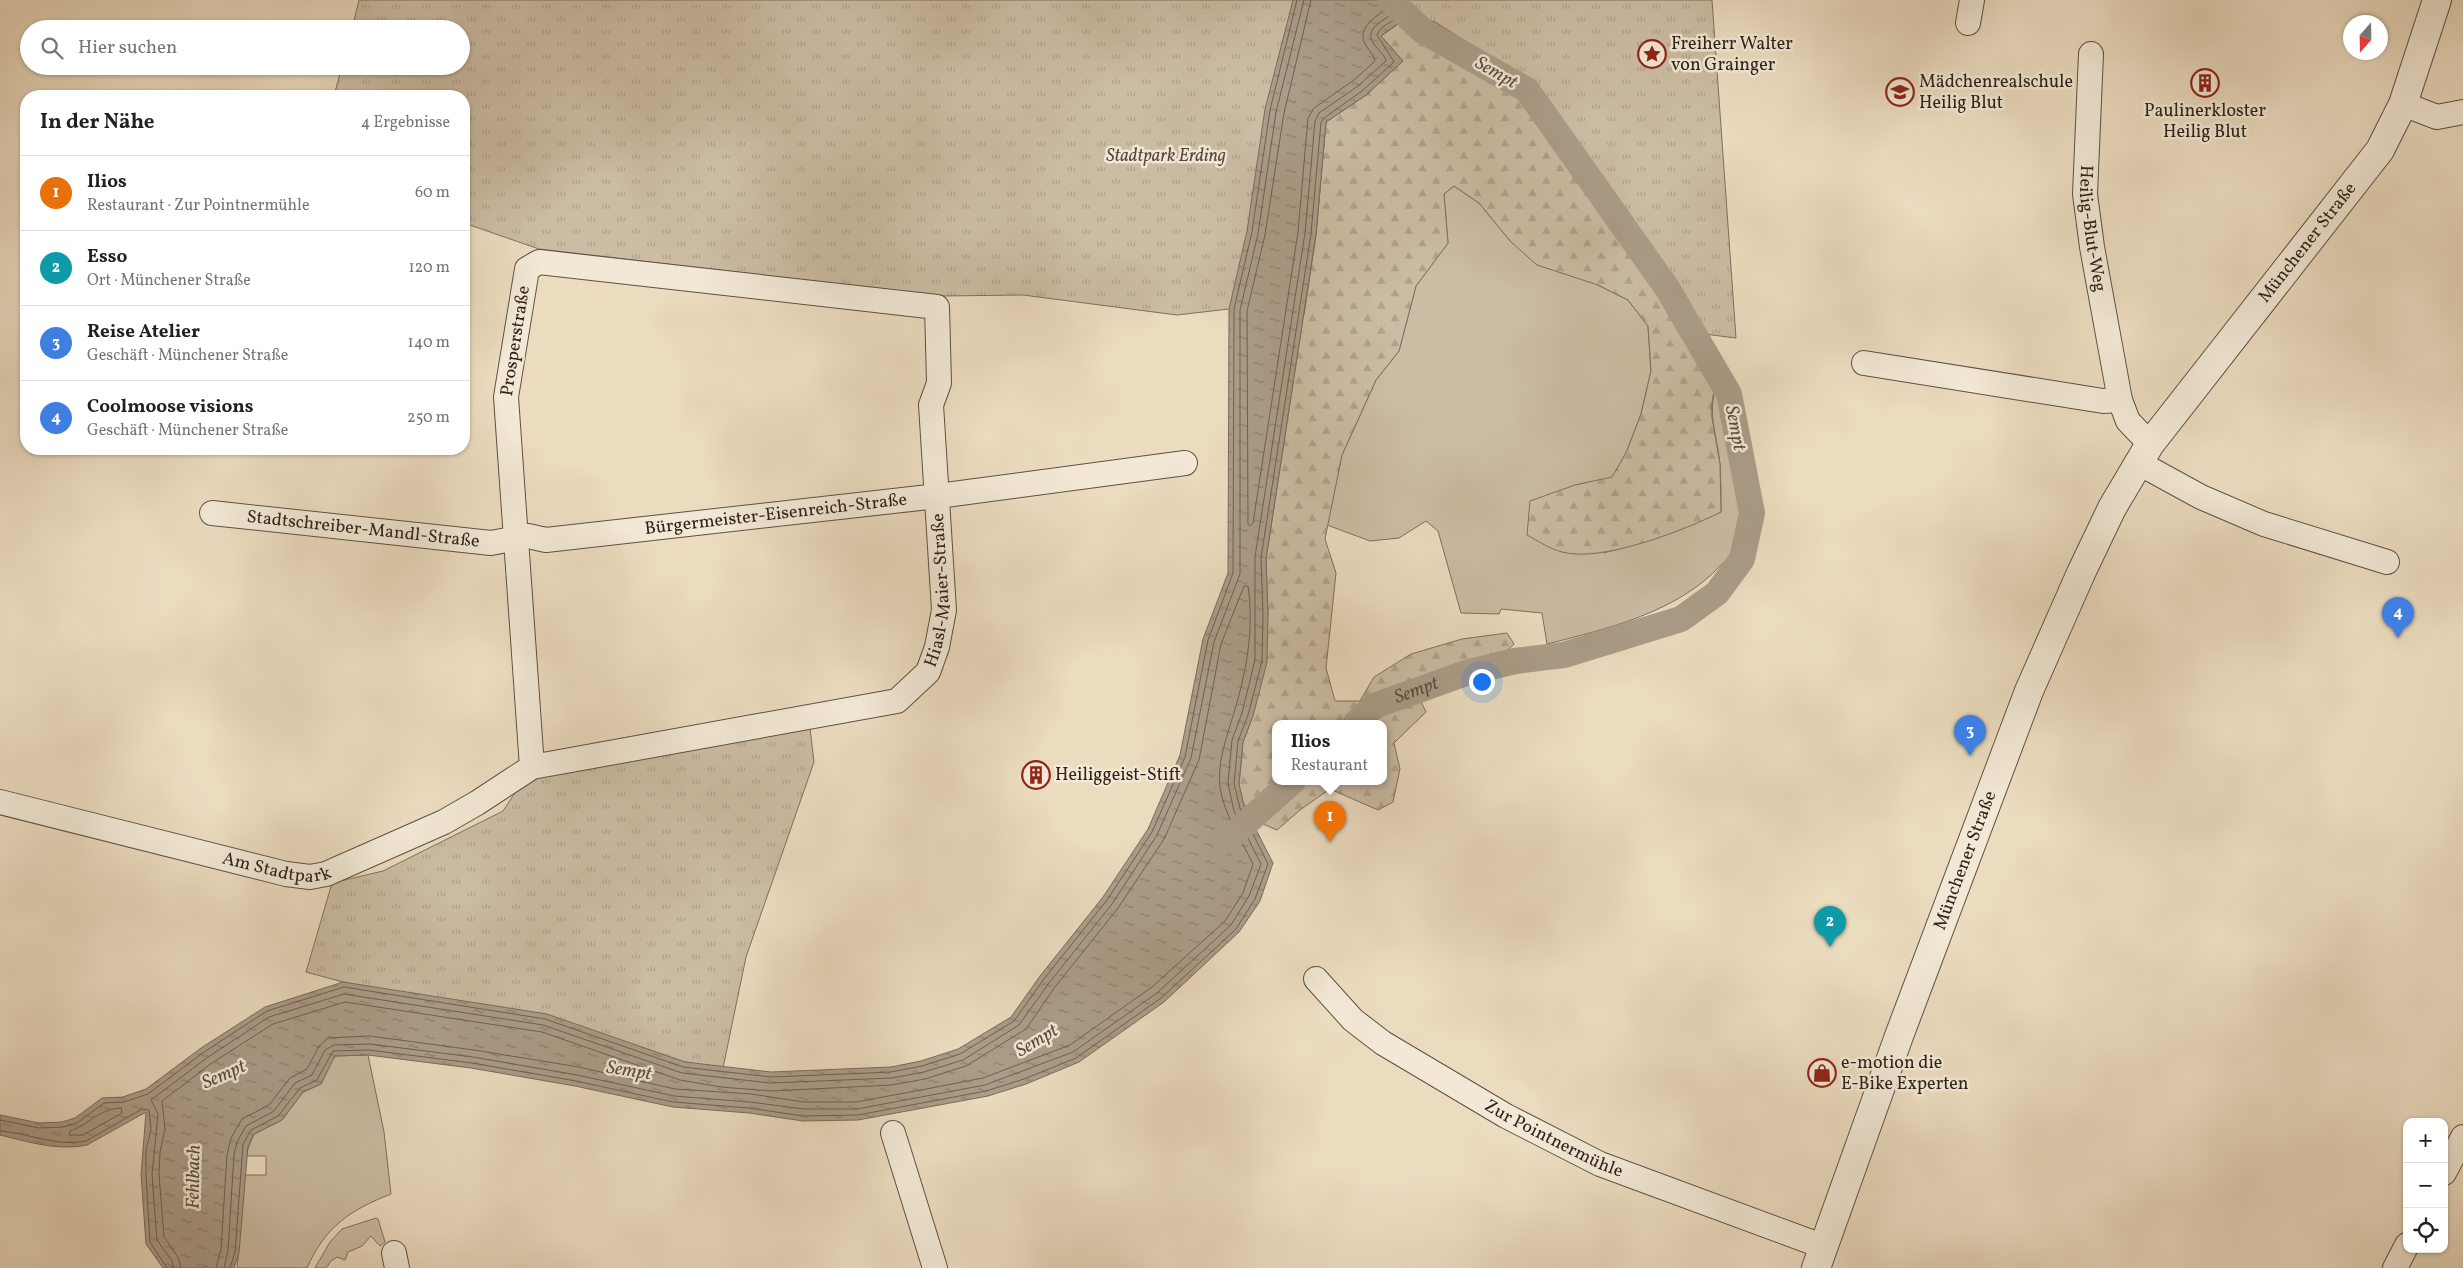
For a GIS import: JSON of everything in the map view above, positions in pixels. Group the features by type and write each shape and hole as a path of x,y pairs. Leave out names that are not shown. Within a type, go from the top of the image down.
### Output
{"street":[{"path":"1968,24 1972,0"},
{"name":"Münchener Straße","path":"1819,1257 2030,691 2081,573 2144,453 2380,150 2403,104 2437,0"},
{"name":"Heilig-Blut-Weg","path":"2091,54 2085,194 2092,247 2120,400 2144,453"},
{"path":"2403,104 2437,117 2463,112"},
{"name":"Prosperstraße","path":"532,766 506,397 527,269 539,262 937,307"},
{"name":"Hiasl-Maier-Straße","path":"532,766 897,701 928,672 937,647 944,610 931,405 939,382 937,307"},
{"path":"1864,363 2103,401 2120,400"},
{"path":"2144,453 2201,497 2264,524 2387,562"},
{"name":"Bürgermeister-Eisenreich-Straße","path":"516,538 528,536 546,540 938,496 1185,463"},
{"name":"Stadtschreiber-Mandl-Straße","path":"212,513 491,543 516,538"},
{"name":"Am Stadtpark","path":"0,802 286,874 310,877 326,874 444,822 478,803 532,766"},
{"name":"Zur Pointnermühle","path":"1316,979 1353,1020 1383,1044 1506,1116 1600,1164 1819,1257"},
{"path":"893,1134 935,1268"},
{"path":"2448,1165 2463,1136"},
{"path":"2395,1268 2403,1253"}],"green space":[{"name":"Stadtpark Erding","path":"359,0 1712,0 1736,338 1696,333 1528,80 1435,22 1406,15 1401,22 1381,36 1403,61 1366,95 1326,122 1316,234 1304,315 1229,309 1177,315 1023,295 942,296 539,249 470,225 470,90 336,90 340,75 470,75 470,20 354,20"},
{"path":"1406,15 1435,22 1528,80 1696,333 1714,353 1717,385 1713,396 1711,412 1720,464 1721,512 1643,543 1598,553 1579,554 1562,552 1527,535 1530,501 1575,485 1612,477 1626,453 1641,414 1651,371 1648,326 1628,300 1598,285 1537,265 1511,242 1479,203 1454,186 1444,194 1448,243 1416,286 1399,351 1376,380 1342,455 1325,539 1336,573 1326,668 1335,701 1360,701 1374,677 1411,654 1462,639 1507,633 1514,644 1499,658 1413,685 1426,712 1394,743 1400,769 1393,802 1378,810 1330,789 1300,810 1277,830 1251,819 1244,806 1239,785 1243,742 1253,716 1268,615 1266,559 1316,234 1326,122 1366,95 1402,61 1381,36 1401,22"},
{"path":"1454,186 1479,203 1511,242 1628,300 1648,326 1651,371 1641,414 1626,453 1612,478 1575,485 1604,553 1670,533 1721,512 1720,465 1713,415 1714,395 1717,385 1727,405 1731,416 1740,473 1741,522 1737,541 1729,557 1704,581 1663,607 1617,625 1547,644 1542,613 1501,609 1499,614 1461,613 1438,531 1426,521 1399,538 1370,541 1327,525 1342,455 1376,380 1399,351 1416,286 1448,243 1444,194"},
{"path":"809,720 814,762 746,957 723,1068 685,1062 608,1036 343,982 306,972 332,883 383,871 503,811 528,773"},
{"path":"368,1055 384,1132 391,1194 363,1207 340,1222 322,1241 307,1268 237,1268 245,1175 266,1175 266,1156 245,1156 254,1134 282,1120 303,1092 321,1084 334,1056"},
{"path":"378,1219 385,1242 380,1246 371,1236 362,1246 348,1252 345,1260 337,1257 326,1268 315,1268 330,1242 342,1229"}],"water":[{"name":"Fehlbach","path":"1293,0 1407,0 1400,21 1381,36 1403,61 1366,95 1326,122 1316,234 1266,559 1267,662 1253,716 1243,742 1239,784 1244,806 1273,863 1260,901 1239,932 1164,1002 1079,1062 1026,1084 988,1096 858,1120 803,1121 749,1113 673,1107 575,1086 471,1068 368,1055 335,1056 321,1084 303,1092 282,1120 254,1134 248,1146 239,1253 234,1268 163,1268 146,1244 141,1175 146,1112 87,1145 76,1147 32,1143 0,1135 0,1115 39,1123 62,1122 75,1118 102,1098 123,1097 146,1089 201,1048 265,1007 343,982 547,1014 685,1062 771,1072 891,1067 921,1061 958,1049 1011,1017 1040,976 1103,897 1148,829 1180,755 1203,639 1228,573 1229,309 1247,231 1265,109"}],"waterway":[{"name":"Sempt","path":"1359,720 1374,706 1466,673 1515,661 1564,655 1681,619 1717,593 1742,559 1752,513 1729,394 1667,288 1527,90 1423,31 1390,0"},
{"name":"Sempt","path":"1225,842 1289,785"}],"place":[{"name":"Freiherr Walter von Grainger","path":"1652,54"},
{"name":"Paulinerkloster Heilig Blut","path":"2205,83"},
{"name":"Mädchenrealschule Heilig Blut","path":"1900,92"},
{"name":"Coolmoose visions","path":"2398,638"},
{"name":"Reise Atelier","path":"1970,756"},
{"name":"Heiliggeist-Stift","path":"1036,775"},
{"name":"Ilios","path":"1330,842"},
{"name":"Esso","path":"1830,947"},
{"name":"e-motion die E-Bike Experten","path":"1822,1073"}]}
